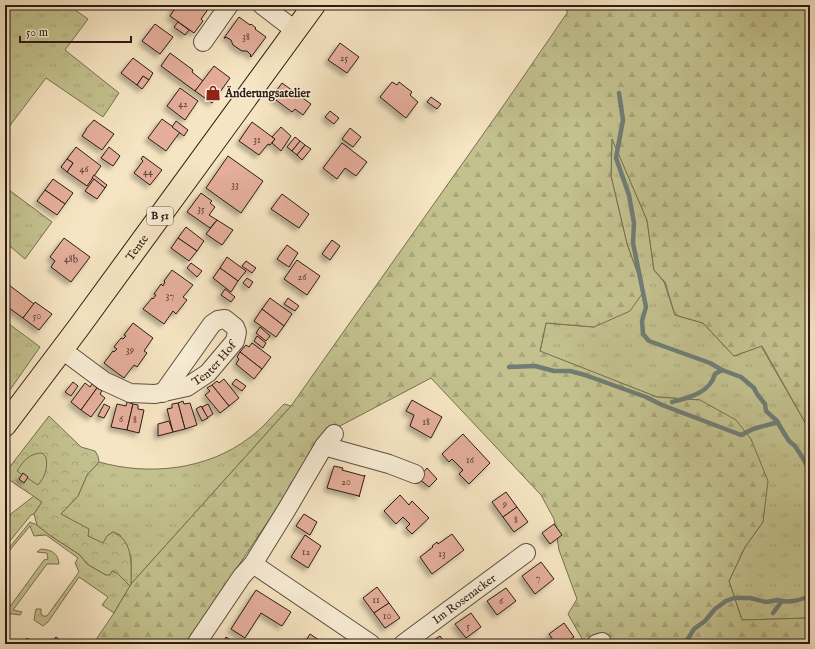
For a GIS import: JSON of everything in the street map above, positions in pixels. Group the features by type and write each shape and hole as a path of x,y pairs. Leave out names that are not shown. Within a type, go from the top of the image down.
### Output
{"main road":[{"name":"Tente","path":"5,425 314,5"}],"street":[{"path":"202,42 229,5"},
{"path":"262,5 296,31"},
{"path":"61,349 104,381 130,393 163,393"},
{"path":"196,644 242,576 253,564 329,440 415,474"},
{"name":"Im Rosenacker","path":"403,644 526,553"},
{"path":"253,564 371,644"}],"green space":[{"path":"5,5 68,5 88,19 65,50 119,93 103,117 46,78 5,132"},
{"path":"567,5 810,5 810,431 762,346 734,356 703,323 675,315 665,282 654,270 647,220 612,139 611,176 627,244 644,291 630,311 594,327 546,323 540,351 657,397 700,400 736,420 751,439 768,481 763,522 745,547 729,581 742,620 810,618 810,644 585,644 568,614 577,599 559,550 554,519 541,495 431,378 338,427 315,451 186,644 93,644 131,584 291,406 508,99 567,13"},
{"path":"612,138 647,220 654,270 664,282 675,315 703,323 734,356 761,346 810,431 810,618 742,620 729,581 745,547 763,522 700,400 657,397 540,352 546,323 594,327 644,291 627,244 611,176"},
{"path":"5,187 52,222 25,259 5,242"},
{"path":"5,321 40,347 5,397"},
{"path":"284,404 291,406 131,584 131,556 120,535 113,532 107,536 103,544 88,536 61,514 78,496 87,475 99,462 138,469 177,467 196,463 233,449 254,434"},
{"path":"49,416 81,447 95,451 99,462 87,475 78,496 61,514 89,529 88,536 103,543 107,536 113,532 125,541 130,554 131,562 130,586 117,573 112,571 110,575 106,575 87,564 80,555 37,525 34,514 42,502 5,477 5,473"},
{"path":"42,453 46,457 47,461 46,469 44,476 38,485 17,471 27,458 34,454"},
{"path":"34,496 42,502 34,514 31,515 5,547 5,523 12,513"},
{"path":"30,522 37,525 80,555 87,564 106,575 112,571 117,573 130,586 114,613 102,605 108,597 79,577 48,622 43,626 34,620 36,609 41,609 43,616 47,616 79,572 75,563 78,558 46,535 34,536 30,526 5,556 5,553"},
{"path":"41,549 54,553 59,564 47,564 13,610 22,612 20,615 5,613 5,608 9,608 44,560 48,559 47,553 37,552"}],"building":[{"path":"175,5 205,5 209,8 201,19 203,21 194,33 170,16"},
{"path":"239,17 250,25 251,24 266,37 251,57 247,51 242,51 233,45 231,40 226,37 224,38"},
{"path":"178,22 189,30 185,35 174,27"},
{"path":"155,24 173,37 160,54 142,41"},
{"path":"340,43 359,57 347,73 328,60"},
{"path":"170,53 193,70 192,72 203,81 195,91 161,66"},
{"path":"133,58 153,73 149,80 143,76 137,85 121,73"},
{"path":"214,66 230,78 212,103 195,91"},
{"path":"143,76 149,80 142,89 137,85"},
{"path":"392,82 397,85 399,82 412,92 410,95 418,102 406,118 380,97"},
{"path":"282,83 311,104 303,115 295,109 292,112 272,97"},
{"path":"180,88 198,101 185,120 167,106"},
{"path":"431,97 441,104 437,109 427,102"},
{"path":"330,111 339,118 334,124 325,117"},
{"path":"162,119 180,132 166,151 148,138"},
{"path":"94,120 114,134 102,150 82,136"},
{"path":"176,121 188,130 184,136 172,127"},
{"path":"252,122 275,139 270,145 268,144 259,155 239,141"},
{"path":"281,127 291,136 281,151 272,143 275,139 272,137"},
{"path":"350,128 361,137 353,147 342,139"},
{"path":"295,137 300,141 292,151 287,147"},
{"path":"300,141 305,145 297,155 292,151"},
{"path":"342,143 367,162 356,176 345,168 337,179 323,168"},
{"path":"305,145 311,149 302,160 297,155"},
{"path":"76,147 101,166 87,186 67,172 73,163 67,159"},
{"path":"109,147 120,156 113,166 101,158"},
{"path":"143,156 162,170 150,185 134,173 143,161 141,159"},
{"path":"228,156 263,181 241,213 206,188"},
{"path":"67,159 73,163 67,172 61,167"},
{"path":"94,175 107,185 105,188 92,178"},
{"path":"53,179 73,193 65,204 45,190"},
{"path":"94,179 105,188 97,199 85,191"},
{"path":"45,190 65,204 57,215 37,201"},
{"path":"201,193 212,201 210,203 215,207 209,215 217,220 210,228 187,212"},
{"path":"282,194 309,214 299,228 271,209"},
{"path":"217,220 233,230 222,245 206,234"},
{"path":"186,227 204,241 197,251 178,238"},
{"path":"64,238 90,257 71,282 51,267 55,261 50,257"},
{"path":"178,238 197,251 189,261 171,248"},
{"path":"332,240 340,246 330,260 322,254"},
{"path":"287,245 298,253 289,267 277,259"},
{"path":"227,257 246,271 238,281 220,268"},
{"path":"297,260 320,276 307,295 284,279"},
{"path":"246,261 256,268 252,273 242,266"},
{"path":"191,263 202,271 197,277 187,268"},
{"path":"220,268 238,281 231,292 213,278"},
{"path":"172,270 193,285 183,297 187,300 176,314 173,311 164,324 143,309 156,295 154,294 161,284 163,286 164,281"},
{"path":"247,278 253,282 249,288 243,283"},
{"path":"5,282 34,304 23,318 5,305"},
{"path":"225,289 235,297 231,302 221,295"},
{"path":"270,298 292,314 284,326 262,309"},
{"path":"288,298 299,306 295,311 284,304"},
{"path":"35,302 52,314 39,330 23,318"},
{"path":"262,309 284,326 276,337 254,321"},
{"path":"133,323 153,338 144,351 147,353 137,367 134,365 124,378 104,363 113,351 114,352 117,349 114,347 121,338 123,339 126,336 124,335"},
{"path":"260,327 270,336 266,341 256,333"},
{"path":"257,336 266,343 263,348 254,341"},
{"path":"252,343 271,357 262,369 240,352 246,345 249,347"},
{"path":"240,352 262,369 254,379 236,364 239,359 237,357"},
{"path":"224,379 239,398 229,406 212,385 217,381 219,383"},
{"path":"236,379 246,386 242,391 232,384"},
{"path":"73,382 78,386 71,396 65,392"},
{"path":"85,383 90,387 92,384 97,388 81,410 71,402"},
{"path":"212,385 229,406 220,413 205,395 210,391 207,388"},
{"path":"97,388 102,391 100,394 105,398 91,417 81,410"},
{"path":"412,400 442,417 431,438 410,426 414,415 406,411"},
{"path":"183,401 184,404 190,403 197,425 185,429 178,403"},
{"path":"127,402 133,404 127,430 111,427 117,404 126,406"},
{"path":"178,403 185,429 173,432 167,409 172,408 172,404"},
{"path":"104,404 110,407 104,418 98,416"},
{"path":"133,404 138,405 138,409 144,410 139,433 127,430"},
{"path":"208,404 213,414 207,418 202,407"},
{"path":"201,406 208,418 202,421 196,409"},
{"path":"169,421 173,432 158,436 158,424"},
{"path":"463,434 490,463 469,484 459,474 463,470 452,459 449,462 442,454"},
{"path":"334,466 343,468 342,470 365,475 359,497 327,488"},
{"path":"427,468 437,479 429,487 418,478"},
{"path":"23,473 28,477 24,483 19,479"},
{"path":"506,492 517,507 503,517 492,502"},
{"path":"400,495 409,505 412,501 429,518 412,534 406,528 410,524 403,517 396,524 384,511"},
{"path":"517,507 528,522 514,532 503,517"},
{"path":"304,514 317,522 310,535 296,526"},
{"path":"554,524 562,535 550,544 542,533"},
{"path":"452,534 464,550 432,574 420,557 437,542 438,544"},
{"path":"305,535 321,546 308,568 291,557"},
{"path":"541,562 554,579 535,594 522,576"},
{"path":"377,587 389,603 374,613 363,598"},
{"path":"506,588 516,601 497,615 487,601"},
{"path":"256,590 291,612 282,626 261,613 245,638 231,629"},
{"path":"389,603 400,618 385,628 374,613"},
{"path":"471,613 481,627 466,638 455,624"},
{"path":"564,623 574,637 564,644 556,644 549,634"},
{"path":"310,634 322,642 329,644 304,644"},
{"path":"5,636 16,644 5,644"},
{"path":"440,636 446,644 428,644"},
{"path":"56,637 65,644 50,644"},
{"path":"226,637 237,644 222,644"},
{"path":"27,638 34,644 22,644"}],"waterway":[{"path":"619,93 623,120 616,158 629,195 634,223 633,243 646,307 642,321 643,334 649,341 710,363 722,370 741,377 754,388 765,404 766,411 776,420 789,441 795,446 810,472"},
{"path":"509,367 535,366 554,371 570,371 585,375 646,397 662,405 741,435 753,429 778,422"},
{"path":"672,402 698,394 708,386 715,374 722,370"},
{"path":"776,600 793,601 810,596"},
{"path":"682,644 686,642 694,629 705,621 715,609 726,601 734,598 750,598 766,602 778,600"},
{"path":"773,613 782,601"}],"place":[{"name":"Änderungsatelier","path":"213,93"}]}
